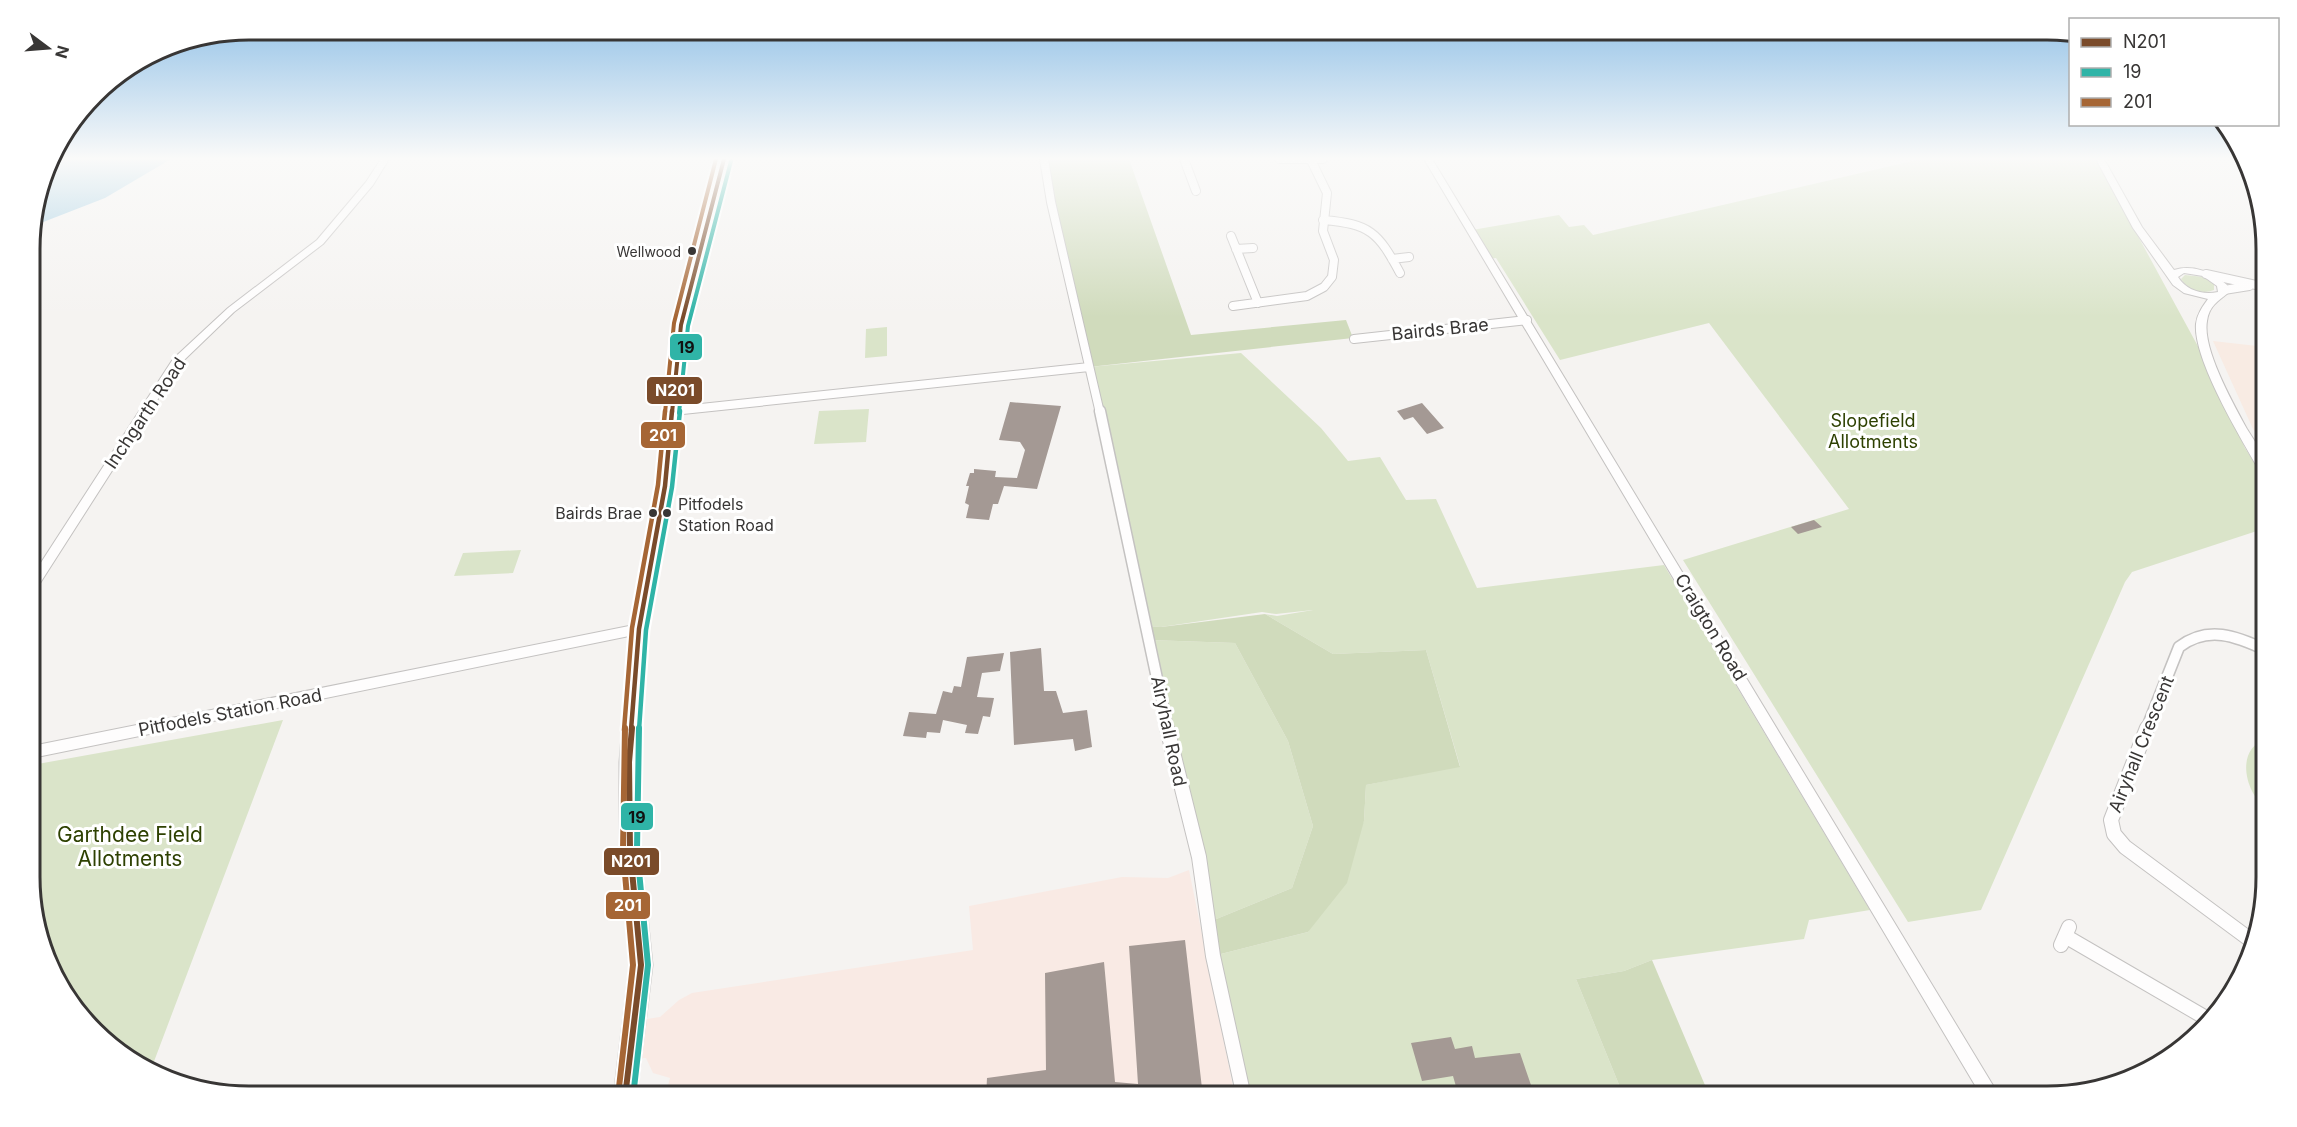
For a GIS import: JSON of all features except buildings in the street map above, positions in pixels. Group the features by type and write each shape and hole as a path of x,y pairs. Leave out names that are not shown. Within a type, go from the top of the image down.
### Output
{"main road":[{"path":"626,1086 641,965 630,850 629,762 639,629 665,486 681,325 690,279 709,212"}],"street":[{"name":"Inchgarth Road","path":"40,573 177,361 231,310 320,242 346,212"},
{"name":"Airyhall Road","path":"1053,212 1149,635 1176,772 1199,857 1213,956 1242,1086"},
{"path":"1233,306 1306,296 1324,287 1332,277 1334,260 1323,231 1325,212"},
{"name":"Craigton Road","path":"1460,212 1986,1086"},
{"path":"2129,212 2138,228 2173,275 2175,283 2187,291 2203,314"},
{"path":"1323,220 1357,223 1376,232 1400,273"},
{"path":"1231,236 1258,303"},
{"path":"1236,249 1253,248"},
{"path":"2158,252 2192,270 2255,285"},
{"path":"1392,259 1409,257"},
{"path":"2173,275 2180,271 2192,270"},
{"path":"2206,274 2219,282 2219,293 2203,314 2202,342 2246,439 2256,456"},
{"path":"2187,291 2219,293 2255,285"},
{"name":"Bairds Brae","path":"1354,339 1527,320"},
{"path":"673,411 1089,367"},
{"name":"Pitfodels Station Road","path":"40,750 639,629"},
{"name":"Airyhall Crescent","path":"2247,937 2125,847 2114,834 2111,820 2179,648 2189,638 2203,633 2224,634 2256,646"},
{"path":"2065,936 2203,1017"}],"shaded area":[{"path":"2213,341 2256,346 2256,433"},
{"path":"1189,870 1233,1086 668,1086 670,1078 653,1073 646,1058 641,1058 647,1019 660,1017 679,1000 692,993 973,950 969,906 1122,877 1168,878"}],"green space":[{"path":"1055,212 1148,212 1191,335 1346,320 1353,338 1089,367"},
{"name":"Slopefield Allotments","path":"1694,212 2125,212 2200,350 2245,448 2256,465 2256,531 2132,572 2125,582 1981,910 1908,922 1683,560 1849,509 1709,323 1560,360 1496,258 1489,259 1472,230 1559,215 1569,227 1584,225 1593,235"},
{"path":"2185,275 2204,277 2214,284 2214,290 2200,292 2191,289 2181,279"},
{"path":"887,327 887,356 865,358 866,329"},
{"path":"1241,353 1321,428 1348,461 1380,457 1406,500 1436,499 1477,588 1664,565 1870,910 1809,920 1804,939 1652,960 1624,971 1576,979 1620,1086 1243,1086 1213,956 1308,932 1364,821 1366,785 1460,766 1426,650 1333,654 1265,614 1277,616 1313,610 1276,614 1262,612 1161,627 1147,626 1089,367"},
{"path":"869,409 866,442 814,444 819,411"},
{"path":"521,550 513,573 454,576 463,553"},
{"path":"1265,614 1333,654 1426,650 1460,767 1366,785 1364,821 1347,883 1308,932 1213,956 1209,922 1292,888 1313,826 1288,741 1235,643 1150,640 1147,626 1161,627"},
{"path":"1150,640 1235,643 1288,741 1313,826 1292,888 1209,922"},
{"name":"Garthdee Field Allotments","path":"283,720 153,1063 112,1035 92,1015 62,970 52,945 42,905 40,877 40,764"},
{"path":"2256,745 2256,798 2246,772 2250,752"},
{"path":"1652,960 1705,1086 1620,1086 1576,979 1624,971"}],"water":[{"path":"44,212 70,212 42,223"}],"transit line":[{"name":"201","path":"619,1086 633,965 623,851 622,762 632,628 658,485 674,323 703,212"},
{"name":"N201","path":"626,1086 641,965 630,850 629,762 639,629 665,486 681,325 710,212"},
{"name":"19","path":"634,1086 648,965 637,850 637,762 646,630 672,487 688,326 718,212"}],"place":[{"name":"Wellwood","path":"692,251"},
{"name":"Bairds Brae","path":"653,513"},
{"name":"Pitfodels Station Road","path":"667,513"}]}
